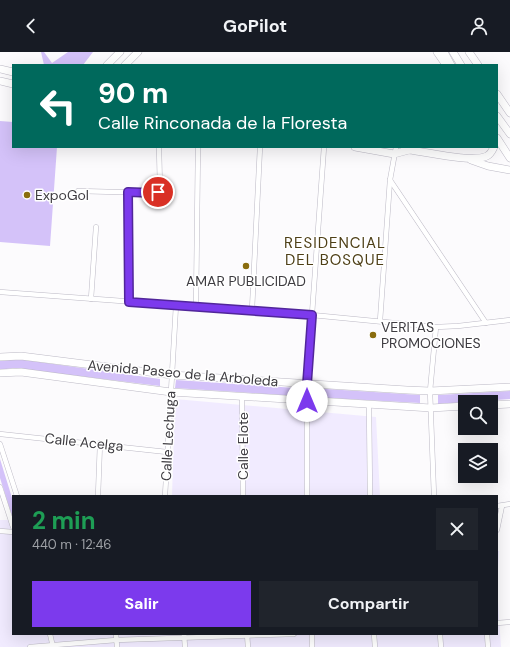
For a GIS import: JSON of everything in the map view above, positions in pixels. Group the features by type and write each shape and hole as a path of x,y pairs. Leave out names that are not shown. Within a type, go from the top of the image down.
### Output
{"street":[{"path":"108,64 120,52"},
{"path":"125,64 131,52"},
{"path":"126,64 138,52"},
{"path":"437,52 445,64"},
{"path":"444,52 450,64"},
{"path":"452,52 462,64"},
{"path":"458,52 463,64"},
{"path":"469,52 477,64"},
{"path":"0,69 12,72"},
{"path":"0,81 12,84"},
{"path":"498,95 510,113"},
{"path":"498,117 510,134"},
{"path":"498,140 510,158"},
{"path":"78,191 158,192 160,188 159,148"},
{"path":"196,306 198,148"},
{"path":"252,310 260,148"},
{"path":"308,495 307,384 324,148"},
{"path":"368,148 395,150 406,148 465,158 482,158 491,154 494,148"},
{"path":"380,321 390,180 395,150"},
{"path":"465,158 481,164 510,170"},
{"path":"390,180 486,323"},
{"path":"128,192 129,302"},
{"path":"91,299 96,227"},
{"path":"0,292 252,310 436,326 458,326 510,320"},
{"name":"Calle Lechuga","path":"165,495 176,305"},
{"path":"434,495 430,391 436,326"},
{"name":"Avenida Paseo de la Arboleda","path":"0,357 21,356 172,375 307,384 430,391 510,387"},
{"name":"Avenida Paseo de la Arboleda","path":"0,373 21,372 171,392 369,405 431,408 458,406"},
{"name":"Calle Elote","path":"242,397 243,495"},
{"path":"498,405 510,404"},
{"path":"369,405 370,495"},
{"name":"Calle Acelga","path":"0,434 167,452"},
{"path":"0,444 17,495"},
{"path":"98,495 100,444"},
{"path":"0,487 12,524"},
{"path":"498,518 499,506 510,504"},
{"path":"0,531 12,532"},
{"path":"498,623 510,622"},
{"path":"50,635 53,646"},
{"path":"116,635 117,647"},
{"path":"30,647 184,636 248,635 248,647"},
{"path":"312,635 312,647"},
{"path":"374,635 375,647"},
{"path":"440,635 440,647"},
{"path":"487,635 488,647"},
{"path":"184,636 185,647"}],"shaded area":[{"path":"41,52 44,52 52,63 68,52 93,52 84,64 44,64"},
{"name":"ExpoGol","path":"0,121 12,122 12,148 57,148 50,246 0,242"},
{"path":"18,359 160,379 160,386 13,368 0,370 0,361"},
{"path":"176,380 296,388 296,396 175,388"},
{"path":"311,388 420,395 420,403 310,397"},
{"path":"510,391 510,399 498,400 498,395 458,395 458,403 438,404 438,395"},
{"path":"175,399 376,417 380,495 172,495"},
{"path":"0,459 12,498 12,516 0,478"},
{"path":"0,520 12,520 12,635 498,635 498,601 501,647 0,647"}],"place":[{"name":"ExpoGol","path":"27,195"},
{"name":"AMAR PUBLICIDAD","path":"246,266"},
{"name":"VERITAS PROMOCIONES","path":"373,335"}],"district":[{"name":"RESIDENCIAL DEL BOSQUE","path":"335,252"}],"route":[{"path":"158,192 128,192 129,302 312,315 307,401"}]}
